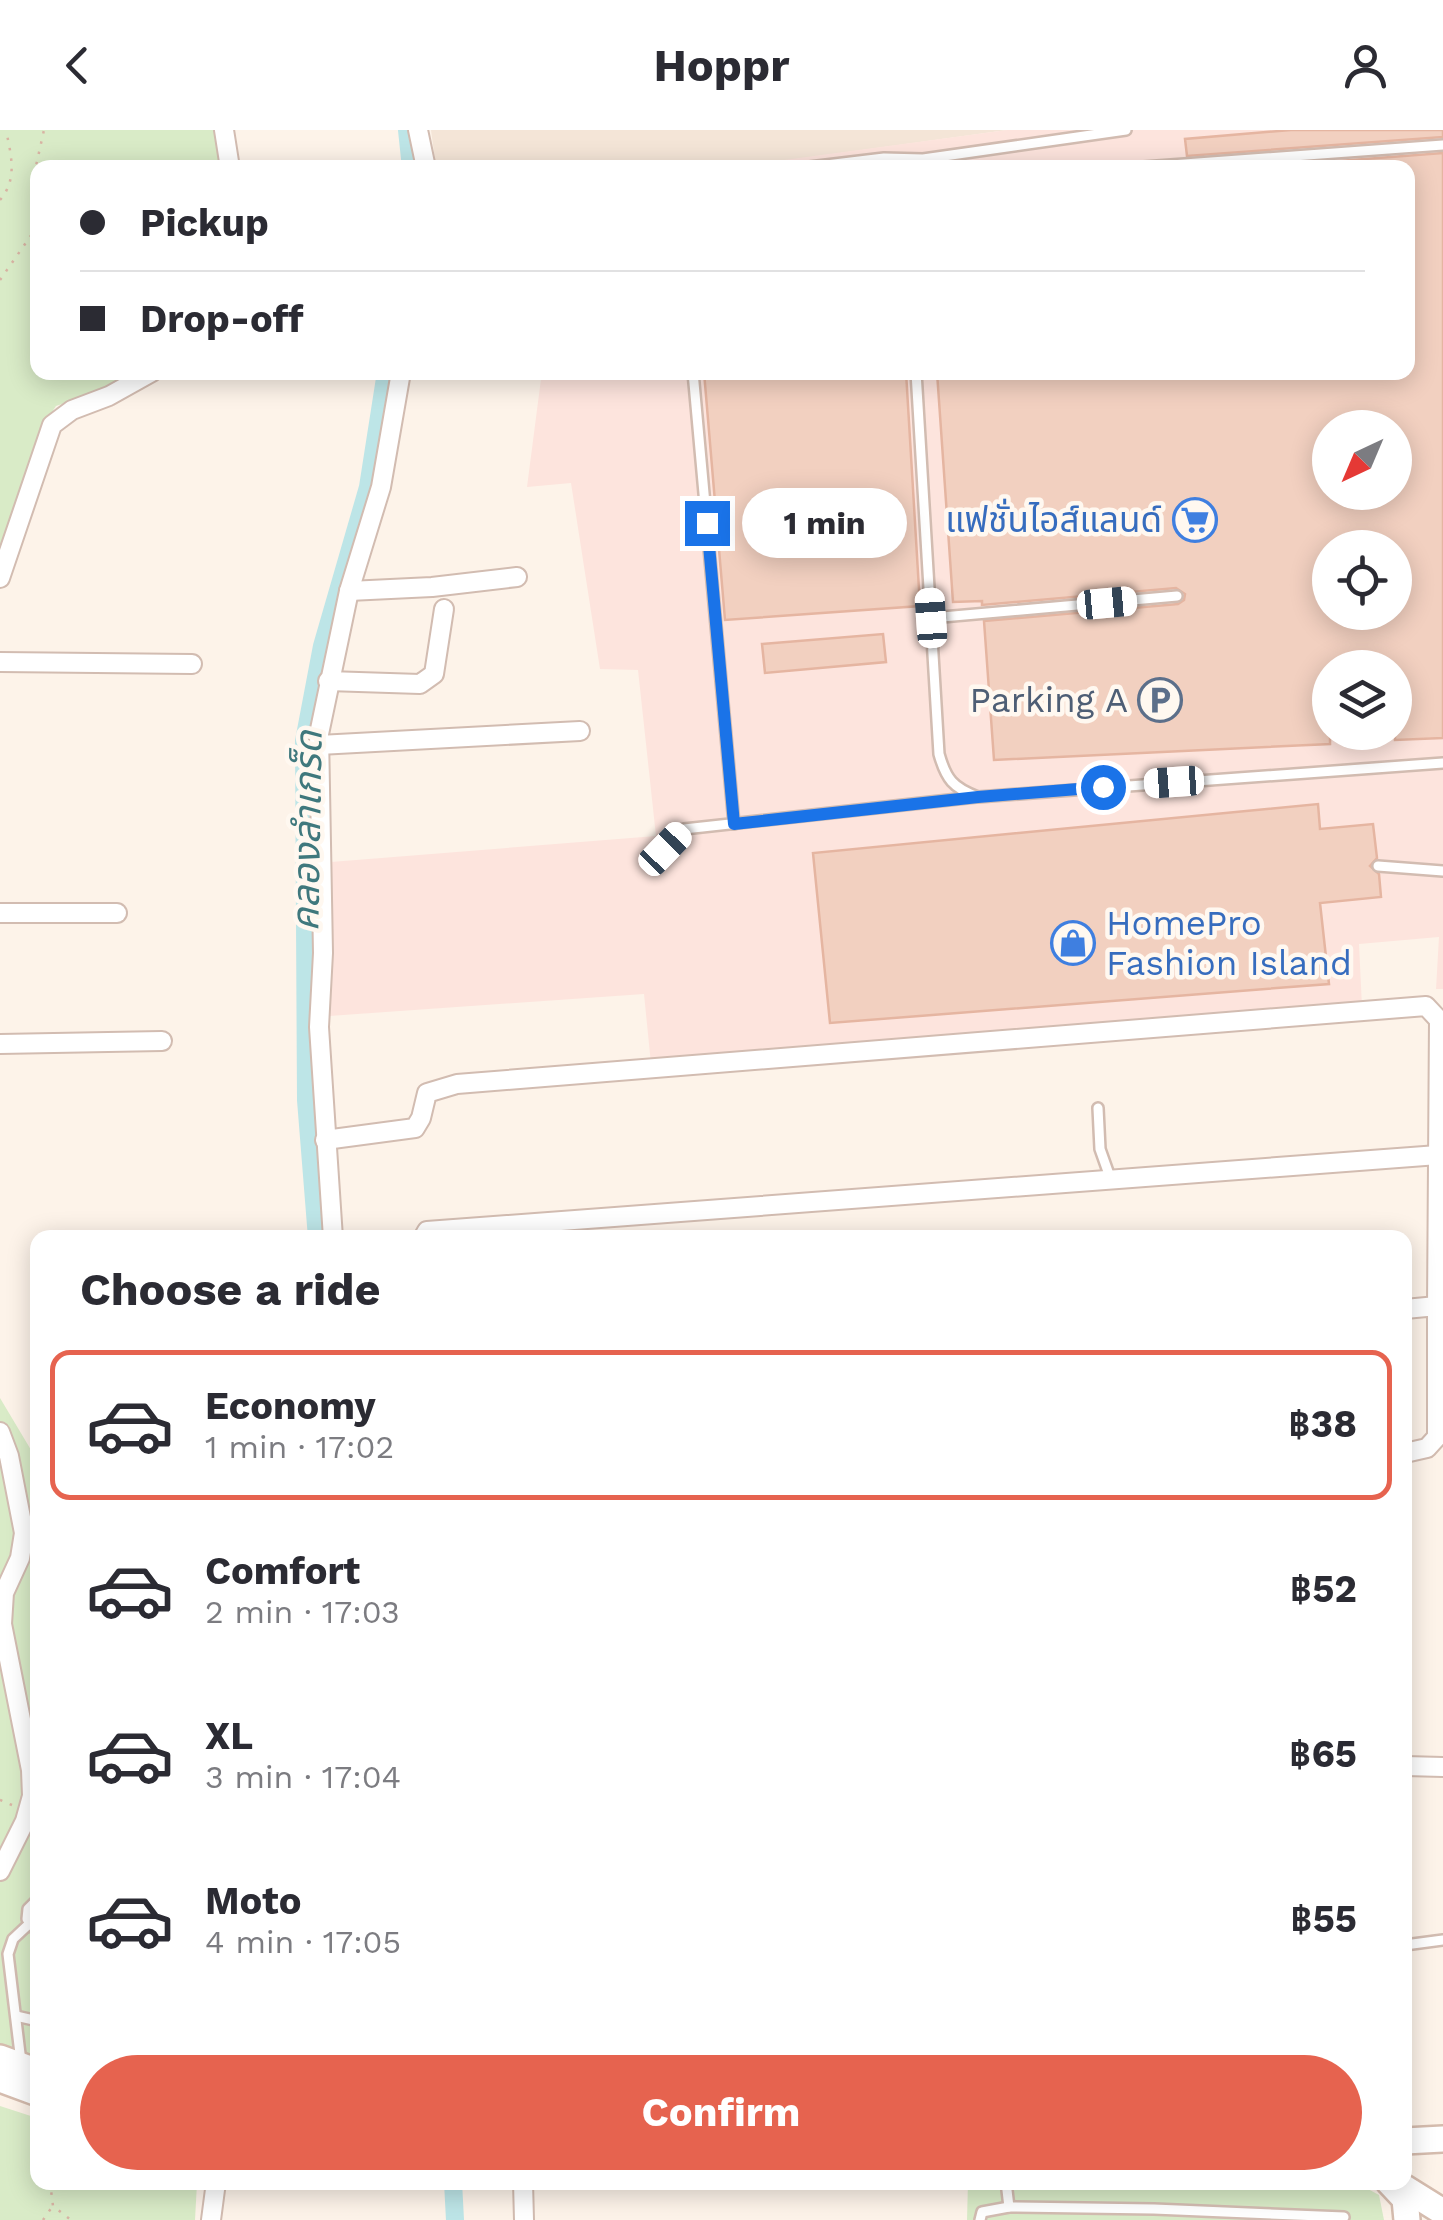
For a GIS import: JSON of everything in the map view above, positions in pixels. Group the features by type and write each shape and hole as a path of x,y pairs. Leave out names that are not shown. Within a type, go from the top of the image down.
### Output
{"main road":[{"path":"1412,2141 1443,2139"},
{"path":"1398,2190 1404,2199 1407,2220"},
{"path":"1405,2190 1438,2211"}],"street":[{"path":"224,130 229,160"},
{"path":"418,130 424,160"},
{"path":"0,578 52,426 72,410 138,380"},
{"path":"332,1230 320,1027 324,953 319,745 328,681 381,487 400,380"},
{"path":"350,591 517,577"},
{"path":"328,681 420,684 429,680 434,674 444,609"},
{"path":"0,662 192,664"},
{"path":"319,745 580,731"},
{"path":"0,913 117,913"},
{"path":"325,1140 415,1128 426,1093 456,1084 1426,1006 1439,1020 1437,1437 1426,1448 1412,1451"},
{"path":"0,1044 162,1041"},
{"path":"440,1230 1438,1155"},
{"path":"1412,1310 1439,1314"},
{"path":"0,1432 24,1533 20,1558 4,1593 2,1624 30,1765"},
{"path":"1412,1766 1443,1767"},
{"path":"0,1871 30,1802"},
{"path":"211,2220 215,2190"},
{"path":"523,2190 524,2220"}],"lane":[{"path":"943,160 1126,130"},
{"path":"1239,160 1443,145"},
{"path":"867,160 896,160"},
{"path":"695,380 734,824"},
{"path":"916,380 939,754 946,779 978,797"},
{"path":"931,618 1177,596"},
{"path":"665,849 684,829 978,797 1443,763"},
{"path":"1378,866 1437,871"},
{"path":"1098,1108 1100,1150 1111,1180"},
{"path":"20,2076 9,1947 30,1924 30,1907"},
{"path":"1412,1945 1443,1940"},
{"path":"16,2016 30,2019"},
{"path":"1009,2190 1020,2220"},
{"path":"980,2220 982,2212 990,2208 1014,2207 1154,2208 1344,2217"}],"path":[{"path":"0,200 11,179 6,130"},
{"path":"37,160 44,130"},
{"path":"0,280 30,237"},
{"path":"43,2220 52,2206 51,2190"},
{"path":"52,2206 71,2220"}],"shaded area":[{"path":"431,130 1007,130 790,160 435,160"},
{"path":"1007,130 1443,130 1443,989 1436,989 1439,937 1359,944 1362,1007 651,1064 644,994 329,1016 331,862 656,836 638,670 600,669 571,483 527,487 541,380 1415,380 1415,160 784,160"}],"green space":[{"path":"0,130 216,130 221,160 30,160 30,380 125,380 56,406 39,431 0,549"},
{"path":"0,1398 30,1448 30,2060 0,2046"},
{"path":"0,2106 30,2116 30,2190 197,2190 195,2220 0,2220"},
{"path":"968,2190 1370,2190 1379,2195 1384,2220 967,2220"}],"building":[{"path":"1291,130 1443,130 1443,137 1187,156 1185,139"},
{"name":"แฟชั่นไอส์แลนด์","path":"1443,153 1443,738 1412,739 1412,650 1312,650 1312,745 994,760 984,621 1178,604 1185,594 1176,588 982,605 982,601 953,602 938,380 1415,380 1415,160 1352,160"},
{"path":"705,380 906,380 920,606 725,620"},
{"path":"883,634 886,662 765,673 762,644"},
{"name":"HomePro Fashion Island","path":"1318,804 1320,829 1373,824 1377,858 1370,866 1379,874 1381,897 1320,903 1329,984 830,1023 813,853"}],"waterway":[{"name":"คลองลำเกร็ด","path":"407,130 410,160"},
{"name":"คลองลำเกร็ด","path":"316,1230 306,1100 304,741 322,646 368,487 385,380"},
{"name":"คลองลำเกร็ด","path":"453,2190 455,2220"}],"place":[{"name":"แฟชั่นไอส์แลนด์","path":"1195,520"},
{"name":"Parking A","path":"1160,700"},
{"name":"HomePro Fashion Island","path":"1073,943"}],"route":[{"path":"707,523 734,824 1103,787"}]}
